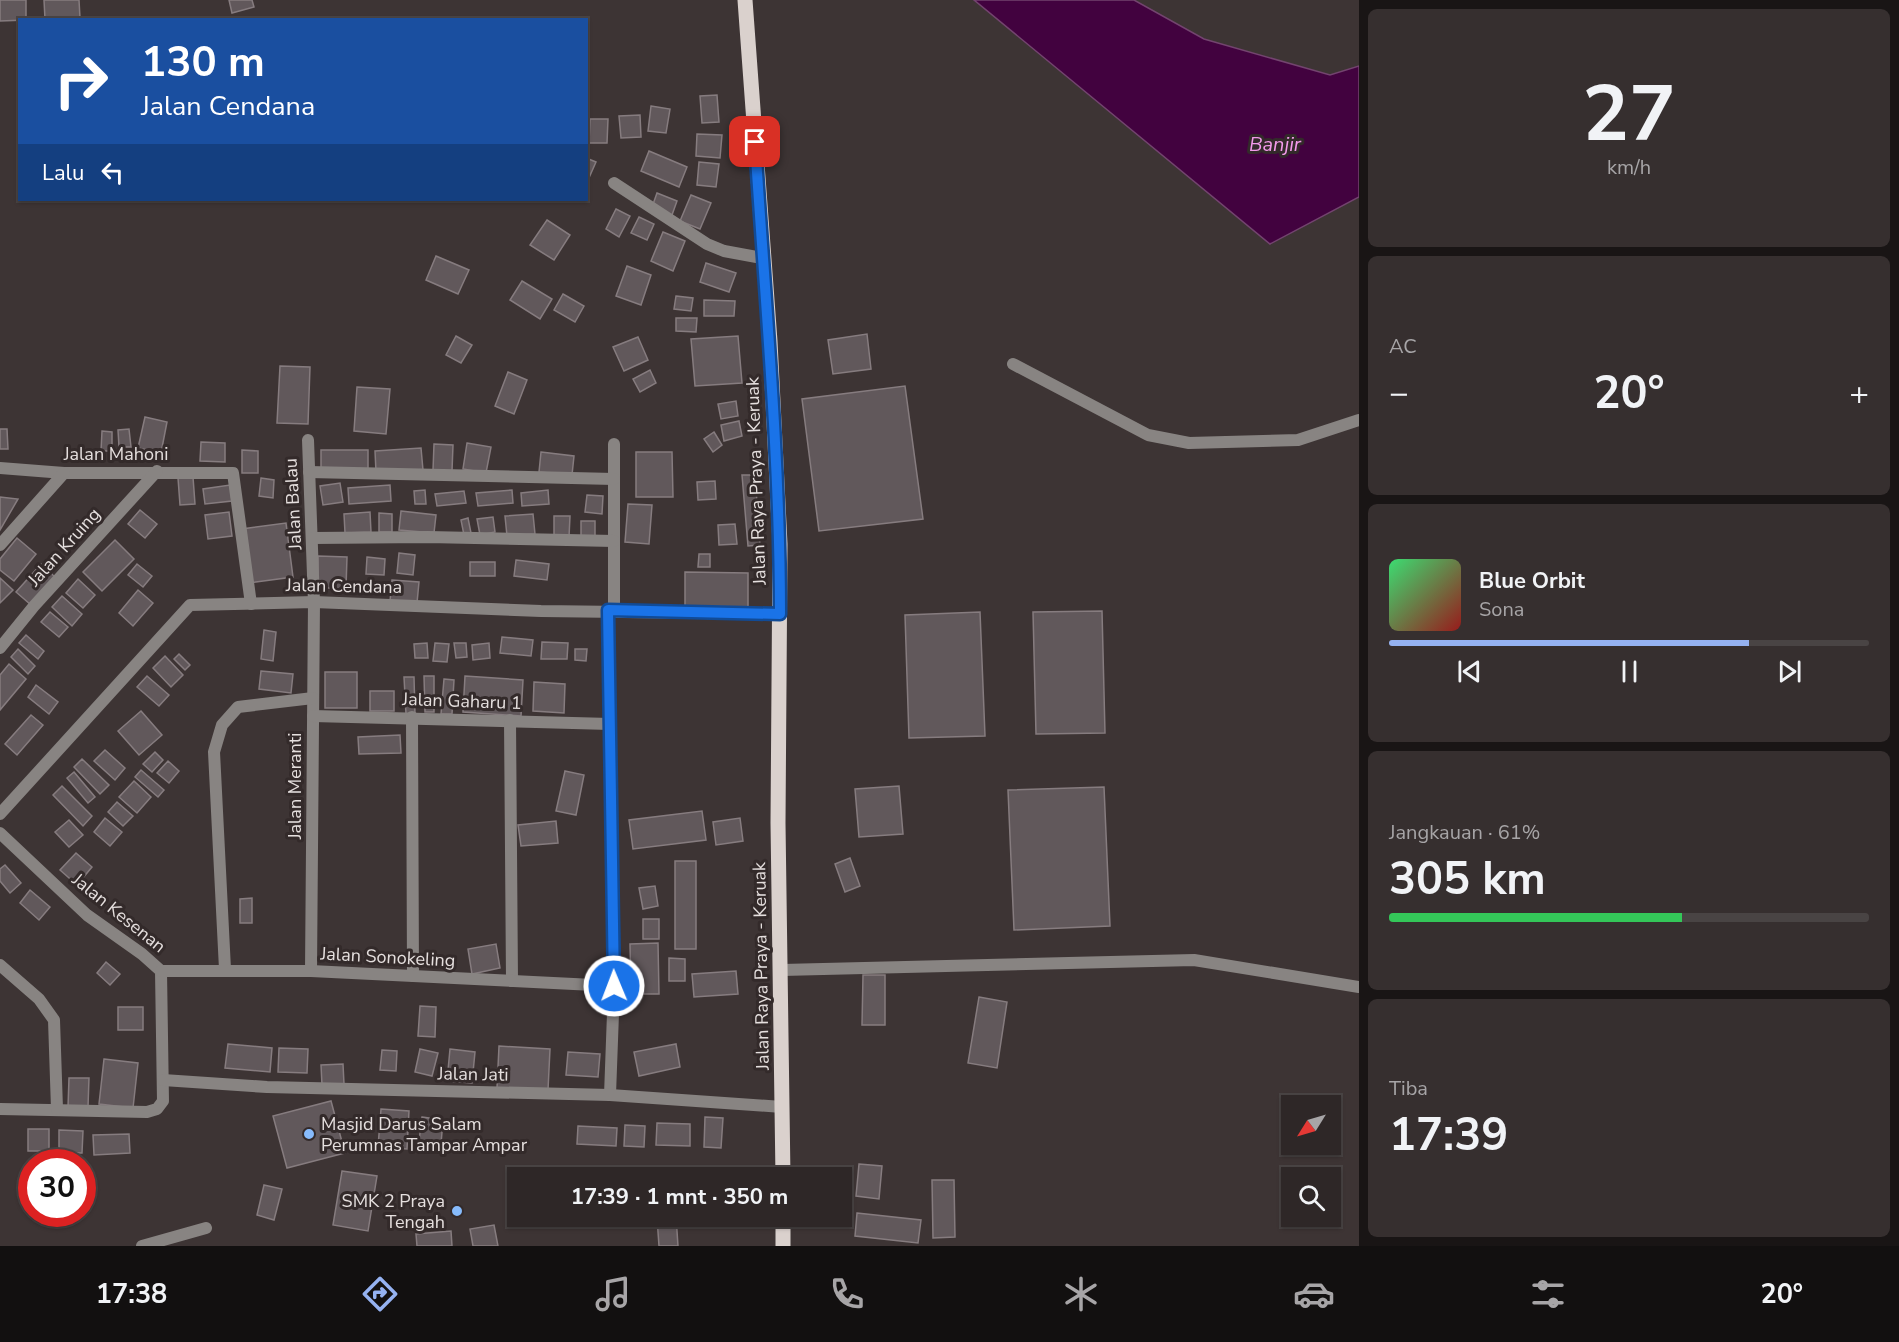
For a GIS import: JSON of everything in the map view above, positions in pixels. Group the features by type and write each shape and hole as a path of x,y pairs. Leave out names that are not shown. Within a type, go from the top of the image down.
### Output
{"main road":[{"name":"Jalan Raya Praya - Keruak","path":"745,0 762,258 770,341 780,544 778,823 782,970 783,1167"},
{"path":"783,1227 783,1246"}],"street":[{"path":"614,183 707,244 724,251 762,258"},
{"path":"1013,364 1148,435 1189,444 1298,440 1359,420"},
{"name":"Jalan Balau","path":"308,440 314,602"},
{"path":"610,1095 614,986 610,724 614,444"},
{"name":"Jalan Mahoni","path":"0,468 64,473 157,471 233,473 251,604"},
{"name":"Jalan Kruing","path":"0,648 34,606 157,471"},
{"path":"309,472 614,479"},
{"path":"0,545 64,473"},
{"path":"313,538 428,537 614,541"},
{"name":"Jalan Cendana","path":"1,810 190,605 314,602 541,611 780,614"},
{"name":"Jalan Meranti","path":"312,970 314,602"},
{"path":"225,969 214,752 222,725 238,707 313,698"},
{"name":"Jalan Gaharu 1","path":"313,716 610,724"},
{"path":"412,717 413,976"},
{"path":"510,720 512,981"},
{"name":"Jalan Kesenan","path":"0,833 87,915 142,954 161,971 162,1104 157,1109 147,1112 57,1109"},
{"path":"782,970 1194,960 1359,987"},
{"path":"0,965 39,999 54,1020 57,1109 0,1109"},
{"name":"Jalan Sonokeling","path":"161,971 312,970 614,986"},
{"name":"Jalan Jati","path":"163,1080 278,1087 610,1095 782,1107"},
{"path":"142,1246 206,1228"}],"water":[{"name":"Banjir","path":"974,0 1134,0 1204,39 1330,75 1359,66 1359,197 1270,244"}],"building":[{"path":"0,0 26,0 26,18 0,21"},
{"path":"44,0 79,0 80,18 45,18"},
{"path":"229,0 252,0 254,7 232,13"},
{"path":"717,95 719,122 702,123 700,96"},
{"path":"651,106 670,109 666,133 648,131"},
{"path":"640,115 641,137 621,138 619,116"},
{"path":"590,119 608,119 607,143 589,143"},
{"path":"697,134 722,135 720,158 696,156"},
{"path":"649,151 687,167 679,187 641,171"},
{"path":"588,159 596,162 588,180"},
{"path":"699,162 719,164 716,187 697,185"},
{"path":"657,193 677,201 672,215 652,207"},
{"path":"691,195 711,203 700,229 680,221"},
{"path":"616,209 630,216 619,237 606,229"},
{"path":"639,217 654,224 647,240 631,233"},
{"path":"547,220 570,235 554,260 530,245"},
{"path":"663,232 685,241 673,271 651,261"},
{"path":"436,256 469,270 458,294 426,280"},
{"path":"706,263 736,273 729,292 700,282"},
{"path":"627,266 651,275 641,305 616,296"},
{"path":"522,281 552,299 540,319 510,300"},
{"path":"563,294 584,306 575,322 554,310"},
{"path":"676,296 693,298 691,311 674,309"},
{"path":"704,300 735,301 734,316 704,316"},
{"path":"676,318 697,318 696,332 676,331"},
{"path":"867,334 871,369 833,374 828,340"},
{"path":"456,336 472,345 461,363 446,355"},
{"path":"738,336 742,383 695,386 691,339"},
{"path":"638,337 648,360 624,371 613,347"},
{"path":"280,366 310,367 308,424 277,423"},
{"path":"650,370 656,383 640,392 633,379"},
{"path":"508,372 527,380 514,414 495,406"},
{"path":"905,386 923,519 819,531 802,399"},
{"path":"357,387 390,389 386,434 354,431"},
{"path":"736,401 738,416 721,419 718,404"},
{"path":"145,417 167,422 161,453 138,448"},
{"path":"739,421 742,436 724,441 721,425"},
{"path":"0,429 7,429 8,449 0,449"},
{"path":"129,429 131,447 119,447 118,430"},
{"path":"102,431 112,432 112,451 101,451"},
{"path":"714,432 722,445 713,452 704,439"},
{"path":"201,442 225,443 225,462 200,461"},
{"path":"467,443 491,447 486,473 463,469"},
{"path":"434,444 453,445 452,471 433,470"},
{"path":"421,448 423,470 376,472 375,451"},
{"path":"242,450 258,451 258,473 242,473"},
{"path":"321,450 368,450 368,471 321,471"},
{"path":"541,452 574,456 572,475 539,472"},
{"path":"636,452 672,452 673,497 636,497"},
{"path":"742,475 755,475 760,545 748,546"},
{"path":"193,477 195,504 180,505 178,478"},
{"path":"261,478 274,480 273,498 259,496"},
{"path":"715,481 716,499 698,500 697,482"},
{"path":"340,483 343,502 323,505 320,486"},
{"path":"230,485 232,501 205,504 203,489"},
{"path":"390,485 391,501 349,504 348,488"},
{"path":"425,490 426,504 415,504 414,491"},
{"path":"512,490 513,503 478,506 476,493"},
{"path":"548,490 549,504 522,506 521,493"},
{"path":"464,491 466,503 437,506 435,494"},
{"path":"587,495 603,496 602,514 585,512"},
{"path":"0,497 18,499 0,530"},
{"path":"628,504 652,505 649,544 625,542"},
{"path":"140,510 157,524 145,538 128,524"},
{"path":"401,511 436,515 434,533 399,530"},
{"path":"229,512 232,536 208,539 205,515"},
{"path":"370,512 371,532 345,533 344,514"},
{"path":"379,513 392,514 392,532 379,532"},
{"path":"533,514 535,534 507,536 505,516"},
{"path":"554,516 570,516 569,537 554,537"},
{"path":"493,517 495,532 480,535 477,519"},
{"path":"468,518 471,533 464,535 461,520"},
{"path":"581,521 595,521 595,539 581,538"},
{"path":"286,523 293,577 249,583 242,529"},
{"path":"735,524 737,544 719,545 718,525"},
{"path":"17,538 36,554 14,581 0,570 0,559"},
{"path":"115,540 134,559 102,591 83,572"},
{"path":"399,553 415,555 413,575 397,573"},
{"path":"699,554 710,554 710,567 698,567"},
{"path":"318,556 347,557 346,588 318,588"},
{"path":"367,557 385,559 384,575 366,574"},
{"path":"516,560 549,564 547,580 514,576"},
{"path":"470,562 495,562 495,576 470,576"},
{"path":"41,564 55,577 31,605 16,592"},
{"path":"137,564 152,576 143,587 128,575"},
{"path":"685,572 748,573 748,607 685,606"},
{"path":"0,578 13,590 0,603"},
{"path":"78,579 95,595 83,608 66,593"},
{"path":"392,580 419,582 417,603 390,601"},
{"path":"138,590 153,603 133,626 119,613"},
{"path":"62,596 82,614 72,626 52,607"},
{"path":"1102,611 1105,733 1036,734 1033,612"},
{"path":"50,612 68,627 59,637 41,622"},
{"path":"980,612 985,736 909,738 905,615"},
{"path":"264,630 276,632 273,661 261,659"},
{"path":"26,635 44,651 38,659 19,643"},
{"path":"502,637 533,640 531,656 500,653"},
{"path":"542,642 568,643 567,659 541,659"},
{"path":"427,643 428,658 415,658 414,644"},
{"path":"435,643 449,644 447,662 433,661"},
{"path":"454,643 466,643 467,657 456,658"},
{"path":"489,643 490,658 473,660 472,645"},
{"path":"18,649 35,666 28,674 11,657"},
{"path":"575,649 587,649 586,661 575,660"},
{"path":"179,654 190,665 185,670 174,659"},
{"path":"165,656 183,675 171,687 153,668"},
{"path":"9,664 26,679 0,710 0,675"},
{"path":"261,671 293,674 291,693 259,689"},
{"path":"325,672 357,672 357,708 325,708"},
{"path":"147,676 169,695 159,706 137,687"},
{"path":"424,676 434,676 434,712 425,712"},
{"path":"465,676 523,680 521,716 463,712"},
{"path":"404,677 414,677 415,714 406,714"},
{"path":"444,679 454,680 452,714 441,714"},
{"path":"534,682 565,684 564,713 533,711"},
{"path":"36,685 58,702 49,714 28,697"},
{"path":"370,691 394,691 394,711 370,711"},
{"path":"141,711 162,735 139,755 118,731"},
{"path":"31,715 43,725 17,755 5,744"},
{"path":"400,735 401,753 359,754 358,737"},
{"path":"105,750 125,768 115,780 94,761"},
{"path":"155,752 163,760 152,772 143,764"},
{"path":"82,759 109,785 100,794 74,767"},
{"path":"168,761 179,771 169,783 157,773"},
{"path":"141,770 164,790 158,797 135,777"},
{"path":"565,771 584,775 576,815 556,811"},
{"path":"74,772 95,797 88,803 67,778"},
{"path":"134,781 151,797 137,813 119,797"},
{"path":"62,786 92,816 83,826 53,795"},
{"path":"899,786 903,834 859,837 855,789"},
{"path":"1104,787 1110,926 1014,930 1008,790"},
{"path":"117,802 133,816 123,826 108,812"},
{"path":"702,811 706,840 633,849 629,820"},
{"path":"105,818 122,832 110,846 94,832"},
{"path":"740,818 743,841 716,845 713,822"},
{"path":"69,820 83,835 69,847 55,832"},
{"path":"556,821 558,843 521,846 518,825"},
{"path":"76,853 92,867 77,885 60,870"},
{"path":"850,858 860,886 845,892 835,864"},
{"path":"675,861 696,861 696,949 675,949"},
{"path":"5,865 21,883 10,893 0,881 0,869"},
{"path":"655,886 658,906 643,909 639,888"},
{"path":"30,890 50,907 39,920 20,903"},
{"path":"252,898 252,923 240,923 240,899"},
{"path":"643,919 659,919 659,939 643,939"},
{"path":"658,943 659,994 631,994 630,944"},
{"path":"496,944 500,968 472,974 468,949"},
{"path":"669,958 685,959 685,981 669,981"},
{"path":"106,962 120,974 110,985 97,973"},
{"path":"736,971 738,994 694,997 692,974"},
{"path":"863,975 885,975 885,1025 862,1025"},
{"path":"979,997 1007,1002 997,1068 968,1063"},
{"path":"420,1006 436,1007 435,1037 418,1036"},
{"path":"118,1007 143,1007 143,1030 118,1030"},
{"path":"228,1044 272,1048 270,1072 225,1068"},
{"path":"676,1044 680,1067 639,1076 634,1052"},
{"path":"499,1046 550,1049 548,1090 497,1088"},
{"path":"279,1048 308,1049 307,1073 278,1072"},
{"path":"420,1049 438,1053 432,1076 415,1072"},
{"path":"450,1049 475,1052 472,1083 447,1081"},
{"path":"382,1050 397,1051 396,1071 380,1070"},
{"path":"568,1052 600,1054 598,1077 566,1075"},
{"path":"104,1059 138,1063 133,1108 99,1104"},
{"path":"343,1064 344,1084 322,1085 321,1065"},
{"path":"69,1078 89,1078 88,1107 68,1107"},
{"name":"Masjid Darus Salam Perumnas Tampar Ampar","path":"331,1101 345,1153 287,1168 273,1116"},
{"path":"381,1109 409,1111 407,1149 378,1147"},
{"path":"422,1117 443,1120 441,1144 419,1141"},
{"path":"705,1117 723,1118 721,1148 704,1147"},
{"path":"657,1123 690,1124 690,1146 656,1145"},
{"path":"625,1125 645,1126 644,1147 624,1146"},
{"path":"578,1126 617,1128 616,1146 577,1144"},
{"path":"28,1129 49,1129 49,1149 28,1149"},
{"path":"59,1130 83,1131 82,1149 59,1149"},
{"path":"129,1134 130,1153 96,1155 93,1135"},
{"path":"859,1164 882,1166 879,1199 856,1196"},
{"path":"342,1171 377,1176 368,1231 333,1225"},
{"path":"932,1180 954,1180 955,1237 933,1238"},
{"path":"264,1185 282,1189 274,1220 257,1215"},
{"path":"857,1213 921,1220 918,1243 855,1236"},
{"path":"494,1225 498,1246 473,1246 470,1229"},
{"path":"658,1227 677,1227 678,1246 659,1246"},
{"path":"451,1231 452,1246 417,1246 416,1234"}],"place":[{"name":"Masjid Darus Salam Perumnas Tampar Ampar","path":"309,1134"},
{"name":"SMK 2 Praya Tengah","path":"457,1211"}],"route":[{"path":"614,986 608,610 780,614 780,544 770,341 755,142"}]}
